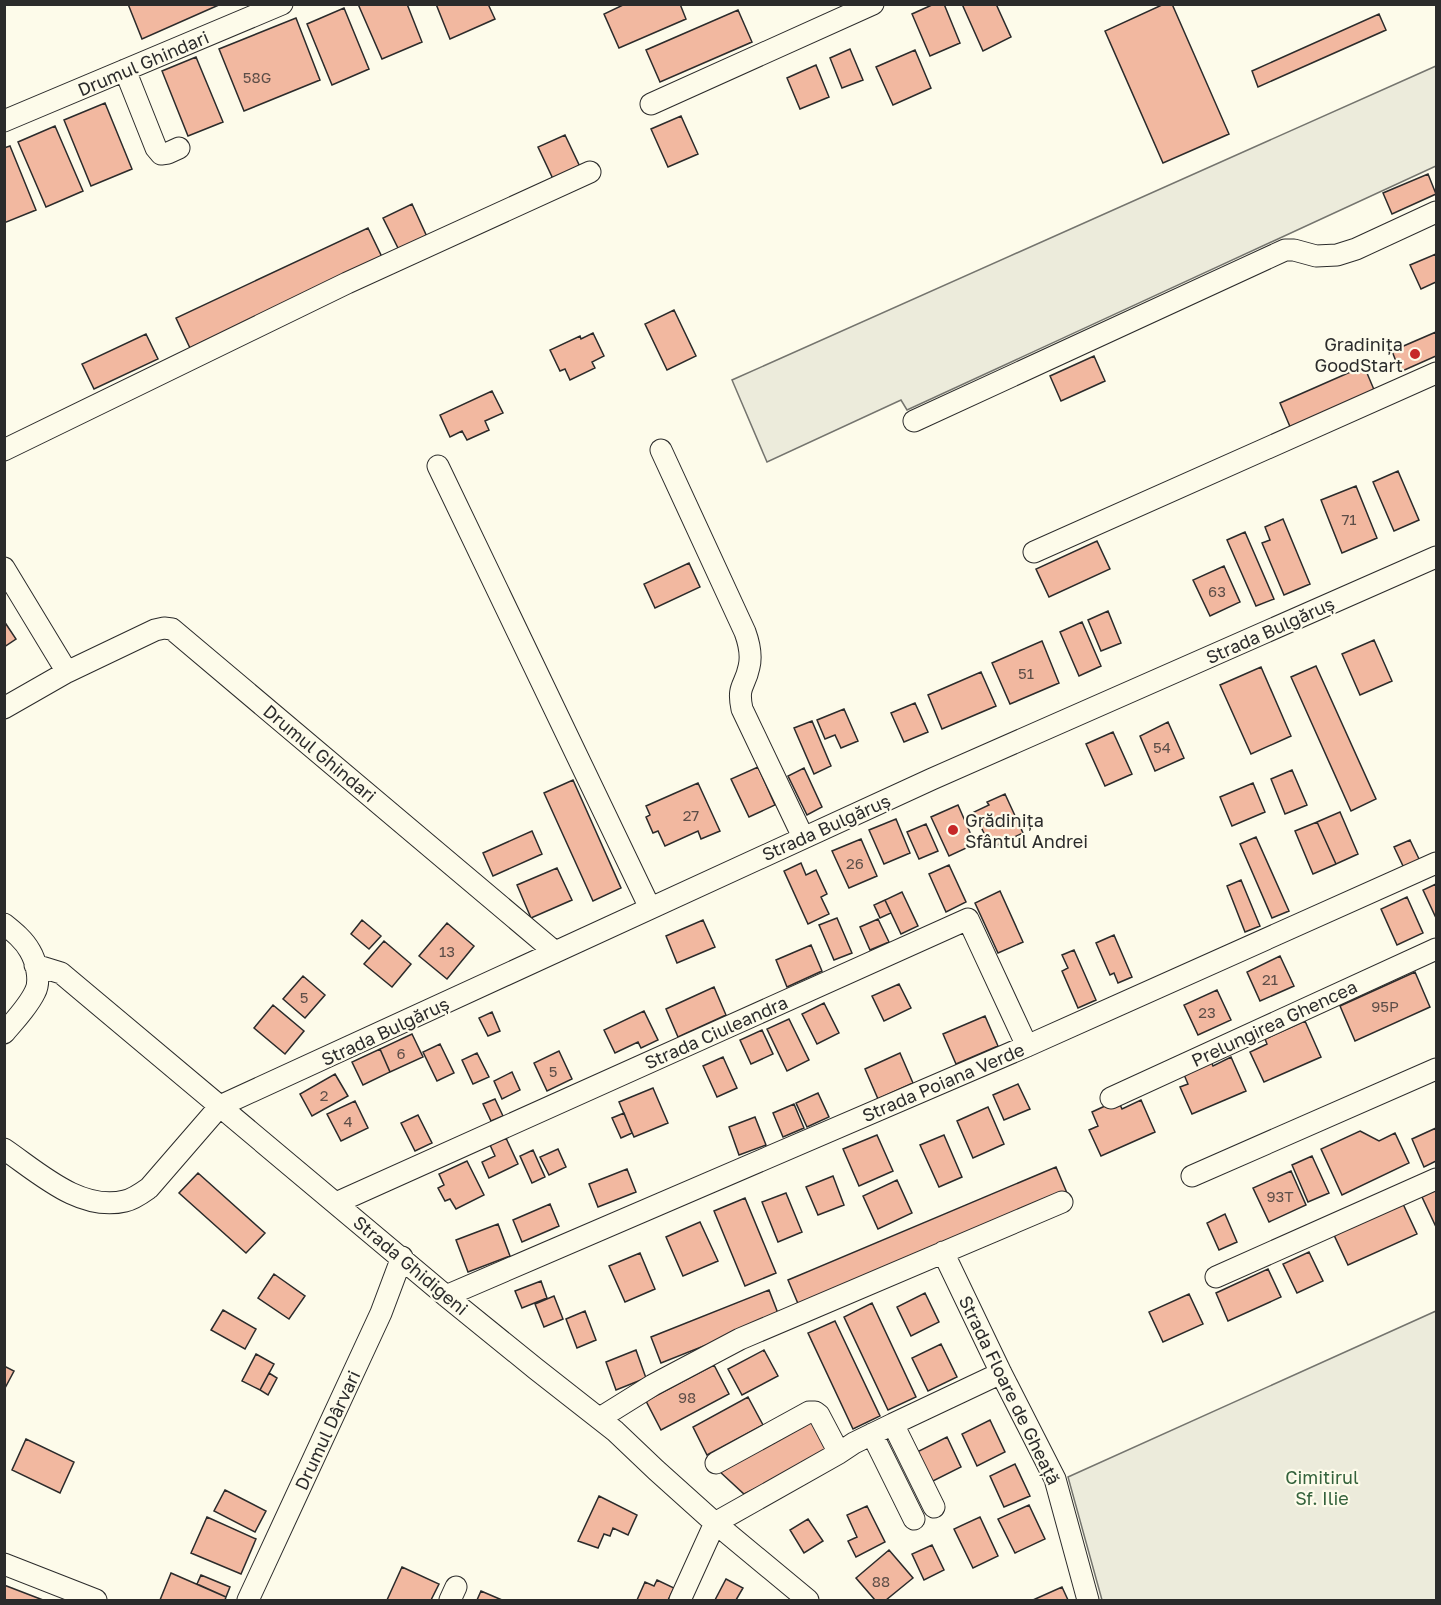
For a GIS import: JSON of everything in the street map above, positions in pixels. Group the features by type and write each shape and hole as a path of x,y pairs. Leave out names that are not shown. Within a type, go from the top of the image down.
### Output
{"street":[{"name":"Drumul Ghindari","path":"4,121 282,4"},
{"path":"651,104 873,4"},
{"path":"125,70 156,148 161,154 179,148"},
{"path":"4,450 347,284 590,172"},
{"path":"914,421 1285,250 1294,249 1316,256 1337,255 1356,249 1437,212"},
{"path":"1034,552 1437,373"},
{"path":"661,450 745,633 750,653 750,666 739,696 742,709 804,837"},
{"path":"438,465 650,908"},
{"name":"Strada Bulgăruș","path":"220,1106 932,779 1437,557"},
{"path":"4,568 67,672"},
{"name":"Drumul Ghindari","path":"4,708 67,672 155,630 172,629 555,952"},
{"name":"Strada Poiana Verde","path":"446,1296 1023,1048 1437,863"},
{"name":"Strada Ciuleandra","path":"336,1203 968,919 1023,1048"},
{"path":"4,924 19,936 31,951 38,977 37,989 4,1033"},
{"name":"Prelungirea Ghencea","path":"1111,1098 1437,949"},
{"name":"Strada Ghidigeni","path":"35,965 61,973 446,1296 600,1418 715,1523 785,1592 808,1600"},
{"path":"1192,1176 1437,1069"},
{"path":"4,1149 60,1188 91,1201 109,1203 126,1201 149,1188 220,1106"},
{"path":"1216,1277 1437,1179"},
{"path":"600,1418 653,1385 740,1339 1062,1202"},
{"name":"Strada Floare de Gheață","path":"943,1252 1055,1479 1088,1600"},
{"name":"Drumul Dârvari","path":"248,1600 381,1313 402,1257"},
{"path":"680,1600 715,1523 872,1434 1001,1373"},
{"path":"716,1463 809,1412 816,1412 819,1415 839,1453"},
{"path":"893,1424 934,1507"},
{"path":"872,1434 914,1519"},
{"path":"4,1564 96,1600"}],"green space":[{"path":"1436,66 1436,166 907,410 901,400 767,462 732,380"},
{"name":"Cimitirul Sf. Ilie","path":"1436,1311 1436,1600 1102,1600 1068,1477"}],"building":[{"path":"128,4 221,4 142,39"},
{"path":"358,4 407,4 422,42 382,59"},
{"path":"436,4 488,4 495,19 450,39"},
{"path":"625,4 680,4 686,19 619,48 604,14"},
{"path":"934,4 944,4 960,43 930,56 912,14"},
{"path":"962,4 996,4 1011,37 983,51"},
{"path":"1164,4 1172,4 1229,134 1163,163 1105,31"},
{"path":"344,8 369,69 332,85 307,24"},
{"path":"738,10 752,42 660,82 646,50"},
{"path":"1379,14 1386,30 1258,87 1252,71"},
{"path":"296,18 320,80 244,111 219,49"},
{"path":"850,49 863,80 842,88 830,58"},
{"path":"915,50 931,88 893,105 876,67"},
{"path":"196,57 223,122 188,136 162,71"},
{"path":"816,65 829,97 800,109 787,78"},
{"path":"105,103 132,169 91,186 64,120"},
{"path":"681,116 698,154 668,167 651,129"},
{"path":"55,126 83,191 46,207 18,142"},
{"path":"565,135 581,169 554,181 538,147"},
{"path":"10,146 36,210 4,223 4,148"},
{"path":"1428,174 1436,194 1392,214 1383,193"},
{"path":"412,204 428,239 400,252 383,218"},
{"path":"368,228 382,257 190,348 176,318"},
{"path":"1436,254 1436,282 1421,289 1410,265"},
{"path":"674,310 696,356 667,370 645,324"},
{"name":"Gradinița GoodStart","path":"1436,332 1436,356 1400,372 1392,351"},
{"path":"593,333 604,356 592,362 595,368 570,380 565,369 560,371 550,350 580,336 581,339"},
{"path":"146,334 158,359 94,389 82,364"},
{"path":"1094,356 1105,381 1061,401 1050,376"},
{"path":"1364,366 1375,392 1291,429 1280,403"},
{"path":"492,391 503,413 485,421 489,430 467,440 462,431 450,437 440,415"},
{"path":"1398,471 1419,520 1394,531 1373,482"},
{"path":"1356,486 1377,538 1342,553 1321,500"},
{"path":"1283,519 1310,584 1284,595 1262,543 1270,540 1265,527"},
{"path":"1245,532 1274,599 1256,606 1227,540"},
{"path":"1097,541 1110,569 1049,597 1036,569"},
{"path":"689,563 700,587 655,608 644,584"},
{"path":"1224,566 1240,602 1210,616 1193,580"},
{"path":"1108,611 1121,643 1101,651 1088,620"},
{"path":"4,621 16,639 4,647"},
{"path":"1082,622 1101,666 1079,676 1060,632"},
{"path":"1374,640 1392,681 1360,695 1342,654"},
{"path":"1042,641 1059,683 1010,704 992,663"},
{"path":"1316,666 1376,799 1351,811 1291,677"},
{"path":"1261,667 1291,736 1251,754 1220,685"},
{"path":"981,672 996,706 942,729 928,695"},
{"path":"915,703 928,732 904,742 891,713"},
{"path":"844,709 858,741 841,748 835,735 825,739 817,720"},
{"path":"812,721 831,766 814,774 794,728"},
{"path":"1168,722 1184,758 1155,771 1140,736"},
{"path":"1113,732 1132,774 1105,786 1086,744"},
{"path":"758,767 775,805 749,817 731,779"},
{"path":"804,768 822,807 807,815 788,776"},
{"path":"1292,770 1307,805 1285,814 1271,779"},
{"path":"573,780 621,888 593,901 544,793"},
{"path":"698,783 720,831 701,839 698,831 665,846 658,831 653,833 646,817 650,815 646,806"},
{"path":"1253,783 1265,812 1232,826 1220,797"},
{"path":"1005,794 1023,833 991,848 974,812 989,805 987,802"},
{"name":"Grădinița Sfântul Andrei","path":"958,805 975,844 949,856 931,817"},
{"path":"1340,812 1358,854 1336,864 1317,822"},
{"path":"896,819 910,853 884,864 869,830"},
{"path":"1317,822 1336,864 1313,874 1295,831"},
{"path":"926,824 938,851 919,859 907,832"},
{"path":"532,831 542,854 493,876 483,853"},
{"path":"1256,837 1289,911 1272,918 1240,844"},
{"path":"861,839 877,876 849,888 832,851"},
{"path":"1410,840 1420,861 1404,868 1394,847"},
{"path":"801,863 806,875 816,870 827,894 821,897 829,914 808,924 784,871"},
{"path":"949,865 966,902 946,912 929,874"},
{"path":"557,868 572,900 531,918 517,885"},
{"path":"1241,880 1260,926 1245,932 1227,886"},
{"path":"1436,884 1436,918 1423,890"},
{"path":"1000,891 1023,942 998,953 975,903"},
{"path":"902,892 918,926 901,934 885,900"},
{"path":"1407,897 1423,933 1397,945 1381,909"},
{"path":"885,900 891,913 880,918 874,905"},
{"path":"837,918 852,953 834,960 819,925"},
{"path":"878,919 889,942 870,950 860,927"},
{"path":"362,920 381,936 369,949 351,934"},
{"path":"703,920 715,947 677,963 666,936"},
{"path":"447,923 474,946 447,979 419,956"},
{"path":"1114,935 1132,977 1118,983 1114,973 1110,975 1096,943"},
{"path":"384,941 411,964 392,987 364,964"},
{"path":"811,945 822,971 787,987 776,960"},
{"path":"1074,950 1096,1000 1078,1008 1062,971 1068,968 1062,955"},
{"path":"1280,956 1294,986 1260,1001 1247,972"},
{"path":"1415,972 1430,1007 1355,1041 1340,1006"},
{"path":"303,976 325,995 305,1018 283,999"},
{"path":"899,984 911,1008 884,1021 872,996"},
{"path":"714,987 726,1015 678,1037 666,1009"},
{"path":"1217,990 1231,1020 1198,1035 1184,1005"},
{"path":"824,1003 839,1033 817,1044 802,1014"},
{"path":"273,1005 304,1031 285,1054 254,1028"},
{"path":"644,1011 658,1040 641,1048 638,1042 615,1053 604,1030"},
{"path":"492,1012 500,1031 488,1036 479,1018"},
{"path":"985,1016 998,1046 956,1064 943,1034"},
{"path":"789,1019 809,1060 787,1071 767,1029"},
{"path":"1305,1021 1321,1057 1264,1082 1250,1052 1267,1044 1265,1039"},
{"path":"762,1030 773,1054 751,1064 740,1040"},
{"path":"412,1034 423,1057 390,1072 380,1049"},
{"path":"440,1044 454,1073 437,1081 423,1052"},
{"path":"380,1049 390,1072 363,1085 352,1062"},
{"path":"559,1051 572,1079 547,1091 534,1063"},
{"path":"477,1053 489,1077 473,1084 462,1060"},
{"path":"900,1053 913,1083 878,1099 865,1069"},
{"path":"723,1057 737,1088 717,1097 703,1066"},
{"path":"1231,1057 1246,1091 1192,1114 1180,1087 1188,1084 1182,1070 1210,1059 1213,1066"},
{"path":"512,1072 520,1090 502,1099 494,1081"},
{"path":"335,1074 348,1096 312,1116 300,1094"},
{"path":"1018,1084 1030,1109 1004,1120 993,1095"},
{"path":"653,1088 668,1123 634,1137 619,1102"},
{"path":"818,1093 829,1117 807,1127 796,1103"},
{"path":"495,1099 503,1116 491,1121 483,1104"},
{"path":"1118,1100 1122,1109 1141,1100 1155,1132 1101,1156 1089,1130 1098,1126 1092,1112"},
{"path":"355,1101 368,1128 341,1141 327,1114"},
{"path":"794,1104 804,1128 783,1137 773,1113"},
{"path":"988,1107 1004,1144 973,1158 957,1121"},
{"path":"624,1113 632,1133 621,1138 612,1118"},
{"path":"418,1115 432,1143 415,1151 401,1123"},
{"path":"755,1117 766,1145 739,1155 729,1127"},
{"path":"1436,1128 1436,1161 1424,1167 1412,1139"},
{"path":"1360,1131 1379,1141 1395,1133 1409,1163 1342,1195 1321,1149"},
{"path":"877,1135 893,1171 859,1186 843,1149"},
{"path":"944,1135 962,1177 939,1187 920,1145"},
{"path":"506,1138 518,1164 489,1178 482,1162 495,1156 490,1145"},
{"path":"558,1149 566,1167 549,1175 540,1157"},
{"path":"533,1150 545,1177 532,1183 520,1156"},
{"path":"1312,1156 1329,1193 1308,1202 1292,1165"},
{"path":"467,1161 484,1195 456,1209 450,1199 445,1201 438,1188 444,1185 439,1174"},
{"path":"1056,1167 1067,1193 799,1306 788,1280"},
{"path":"627,1169 636,1192 598,1207 589,1184"},
{"path":"1291,1171 1306,1205 1269,1222 1253,1188"},
{"path":"198,1173 265,1233 246,1253 179,1193"},
{"path":"833,1176 844,1205 818,1215 806,1187"},
{"path":"897,1180 912,1213 878,1229 863,1196"},
{"path":"1436,1190 1436,1227 1422,1197"},
{"path":"786,1193 802,1232 778,1242 762,1202"},
{"path":"745,1198 776,1273 745,1286 714,1211"},
{"path":"550,1204 559,1226 522,1242 513,1220"},
{"path":"1403,1204 1417,1234 1348,1265 1334,1235"},
{"path":"1225,1214 1237,1242 1219,1250 1207,1223"},
{"path":"700,1222 718,1261 683,1276 666,1237"},
{"path":"498,1224 510,1256 468,1272 456,1240"},
{"path":"1309,1252 1323,1281 1297,1293 1283,1264"},
{"path":"640,1253 655,1289 625,1302 609,1266"},
{"path":"1268,1269 1281,1297 1228,1321 1216,1293"},
{"path":"274,1274 305,1296 289,1319 258,1298"},
{"path":"541,1281 547,1298 522,1308 515,1291"},
{"path":"769,1290 779,1316 661,1363 651,1337"},
{"path":"925,1293 939,1322 911,1336 897,1307"},
{"path":"1189,1294 1203,1324 1163,1342 1149,1312"},
{"path":"554,1296 563,1319 544,1327 535,1304"},
{"path":"872,1303 916,1397 888,1410 844,1317"},
{"path":"223,1310 256,1329 245,1349 211,1330"},
{"path":"585,1311 596,1340 577,1348 566,1319"},
{"path":"835,1321 880,1416 853,1429 808,1333"},
{"path":"941,1344 957,1377 928,1391 912,1358"},
{"path":"636,1350 646,1378 616,1390 606,1362"},
{"path":"764,1350 778,1376 742,1395 728,1369"},
{"path":"256,1354 274,1364 260,1390 242,1381"},
{"path":"714,1365 729,1394 661,1430 646,1401"},
{"path":"4,1366 14,1371 4,1390"},
{"path":"269,1373 277,1378 268,1395 260,1390"},
{"path":"748,1397 763,1425 707,1455 693,1427"},
{"path":"812,1417 831,1451 744,1494 719,1471"},
{"path":"990,1420 1005,1452 977,1466 962,1434"},
{"path":"947,1437 961,1467 931,1482 917,1452"},
{"path":"26,1439 74,1462 60,1493 12,1470"},
{"path":"1015,1464 1030,1496 1004,1507 990,1476"},
{"path":"225,1490 266,1511 255,1532 214,1511"},
{"path":"599,1496 637,1515 628,1535 613,1528 610,1536 604,1534 598,1548 578,1541"},
{"path":"1029,1505 1045,1539 1015,1553 998,1519"},
{"path":"867,1506 885,1542 856,1557 848,1541 857,1537 847,1515"},
{"path":"207,1517 256,1539 241,1574 191,1553"},
{"path":"980,1517 998,1556 973,1568 954,1529"},
{"path":"808,1519 823,1541 804,1553 790,1530"},
{"path":"932,1545 944,1570 924,1580 912,1554"},
{"path":"889,1550 913,1578 886,1600 875,1600 856,1578"},
{"path":"402,1567 439,1584 431,1600 387,1600"},
{"path":"171,1573 226,1597 225,1600 160,1600"},
{"path":"201,1575 230,1587 226,1597 197,1584"},
{"path":"726,1579 743,1588 736,1600 715,1600"},
{"path":"657,1580 674,1588 668,1600 637,1600 645,1582 654,1586"},
{"path":"4,1585 43,1600 4,1600"},
{"path":"1062,1587 1068,1600 1033,1600"},
{"path":"481,1591 502,1600 477,1600"}],"place":[{"name":"Gradinița GoodStart","path":"1415,354"},
{"name":"Grădinița Sfântul Andrei","path":"953,830"}]}
